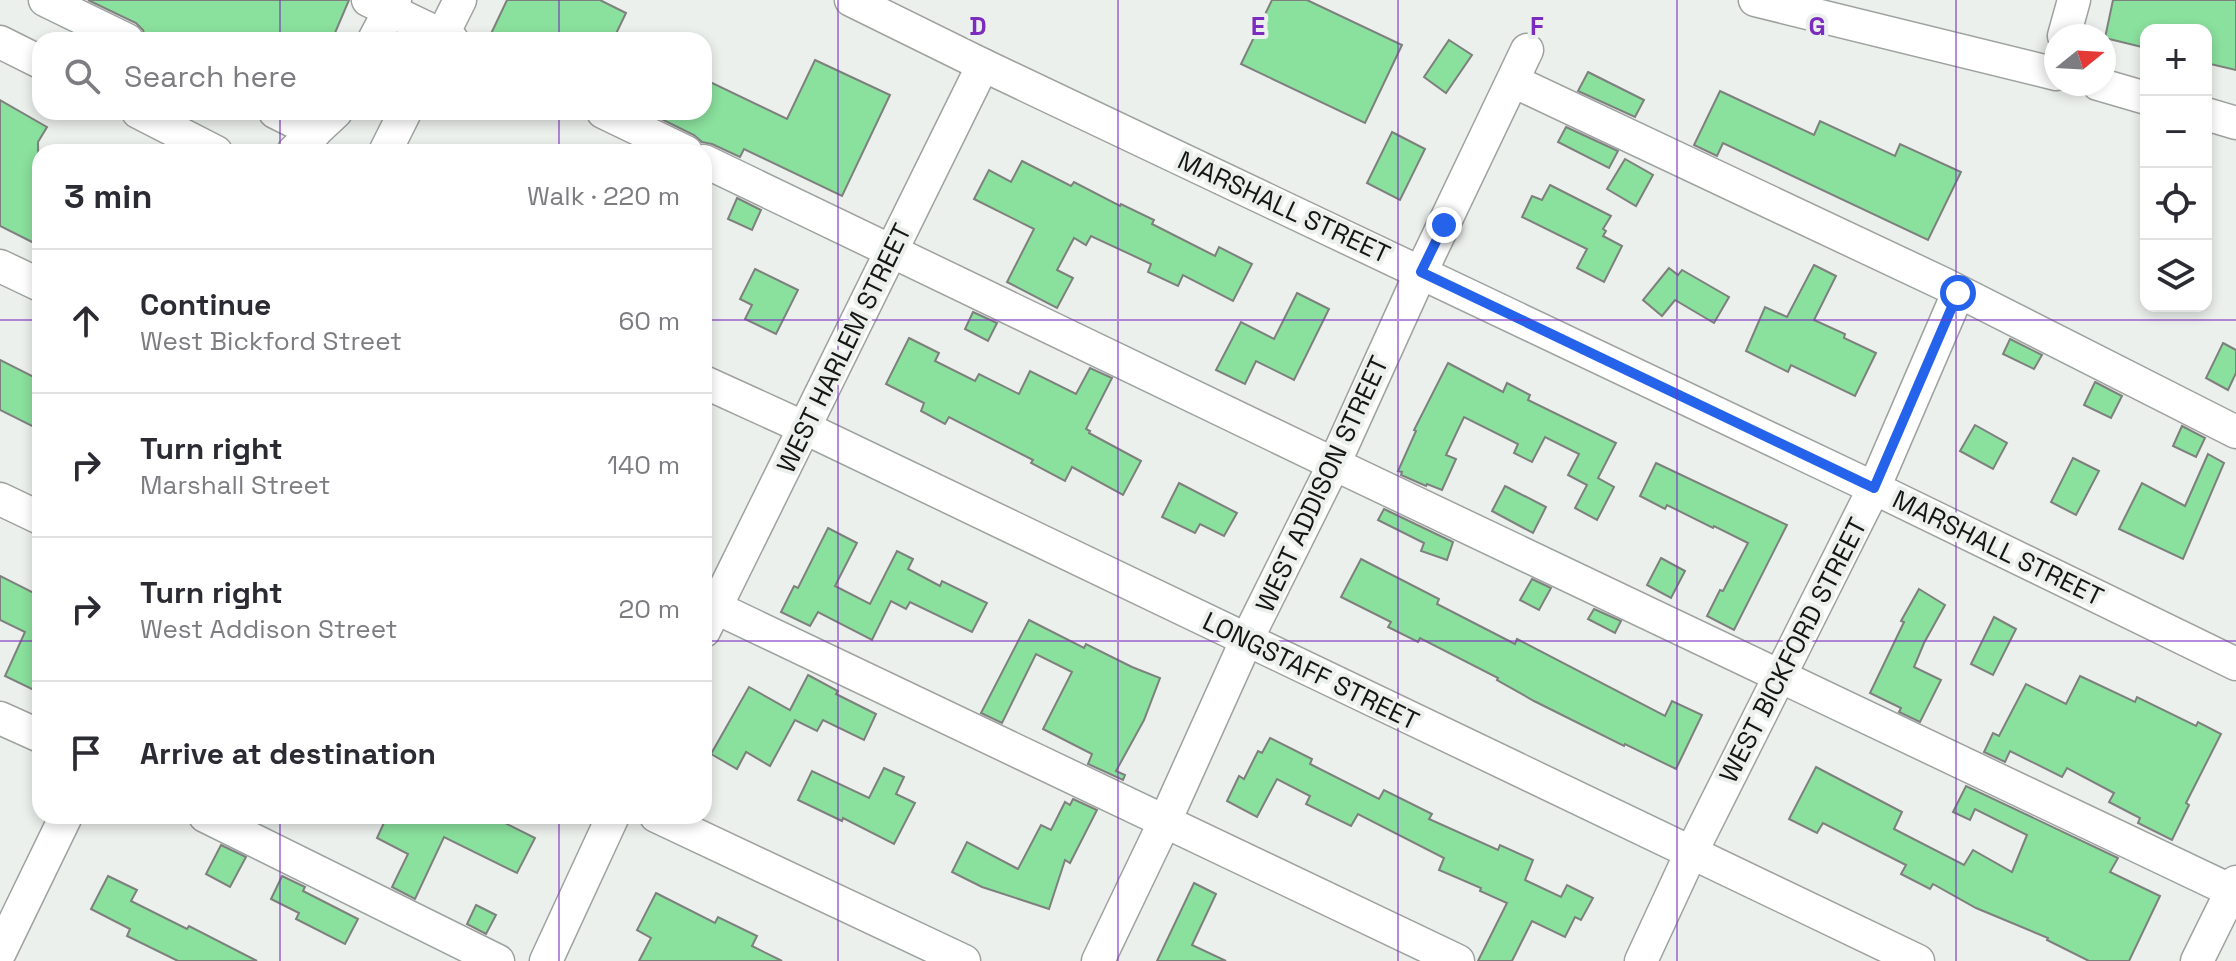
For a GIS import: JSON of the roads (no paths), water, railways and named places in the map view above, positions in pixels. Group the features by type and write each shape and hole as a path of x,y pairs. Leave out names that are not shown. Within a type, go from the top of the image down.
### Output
{"street":[{"path":"45,0 111,32"},
{"path":"447,32 460,0"},
{"name":"MARSHALL STREET","path":"851,0 2236,664"},
{"path":"1755,0 2044,68"},
{"path":"2067,24 2074,0"},
{"path":"376,32 384,3 435,32"},
{"path":"0,42 32,58"},
{"name":"WEST ADDISON STREET","path":"1098,961 1527,50"},
{"name":"WEST HARLEM STREET","path":"712,605 805,428 983,65"},
{"path":"1513,81 1958,293 2236,432"},
{"path":"2116,89 2140,96"},
{"path":"2212,116 2236,123"},
{"path":"154,120 200,144"},
{"path":"291,120 314,132"},
{"path":"389,144 401,120"},
{"path":"620,120 669,144"},
{"path":"712,165 1334,464 2235,888 2197,961"},
{"path":"0,266 32,281"},
{"name":"WEST BICKFORD STREET","path":"1641,961 1691,853 1874,488 1958,293"},
{"name":"LONGSTAFF STREET","path":"712,386 1918,961"},
{"path":"0,499 32,514"},
{"path":"712,615 1165,821 1458,961"},
{"path":"0,718 32,732"},
{"path":"11,961 0,954 62,824"},
{"path":"221,824 498,961"},
{"path":"546,961 609,824"},
{"path":"673,824 964,961"}]}
